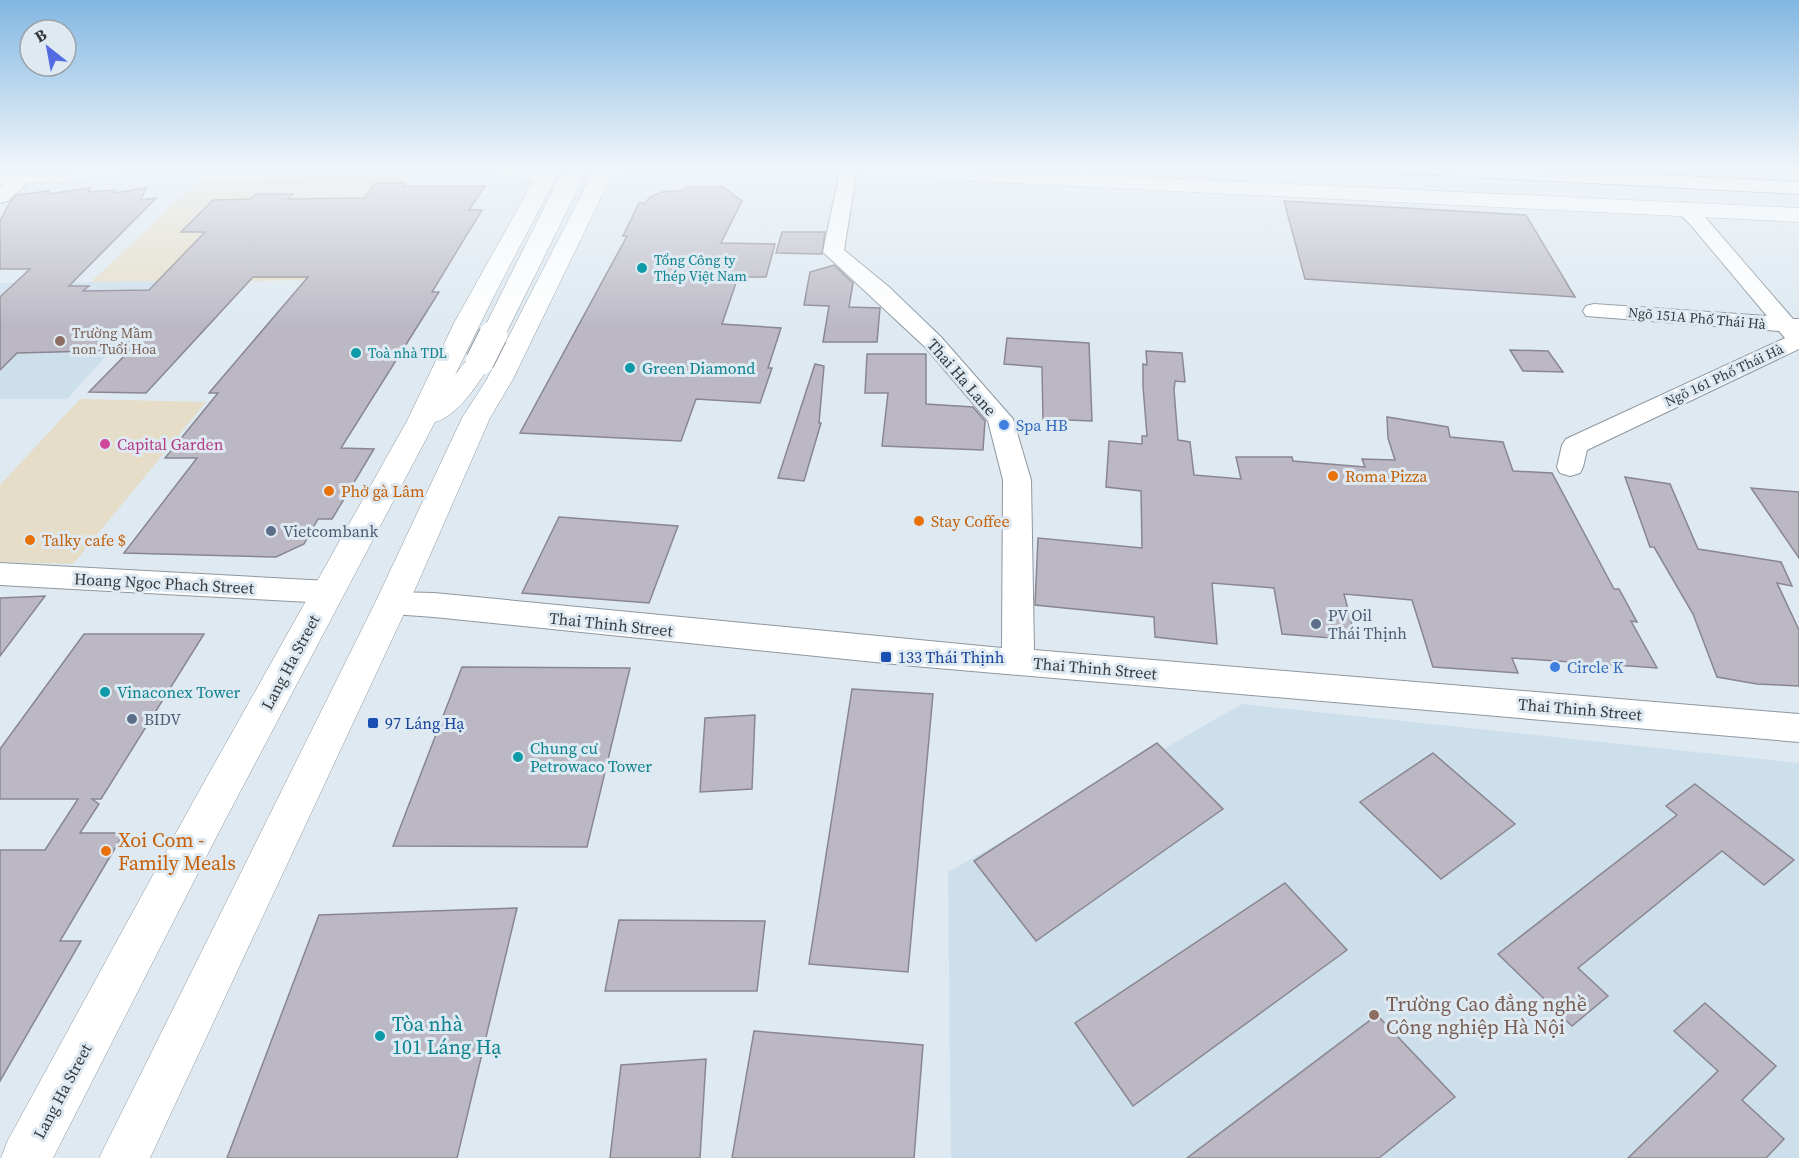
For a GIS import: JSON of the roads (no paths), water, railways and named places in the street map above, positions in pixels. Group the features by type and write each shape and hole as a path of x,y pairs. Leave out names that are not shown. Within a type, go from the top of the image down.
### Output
{"main road":[{"name":"Lang Ha Street","path":"26,1158 207,815 422,421 438,380 524,220"},
{"path":"422,421 451,398 480,361 550,220"},
{"path":"124,1158 392,603 476,418 500,379 579,220"},
{"path":"476,418 472,397 480,361"}],"street":[{"name":"Thai Ha Lane","path":"839,220 833,252 881,292 933,342 999,419 1017,480 1018,661"},
{"name":"Ngõ 161 Phố Thái Hà","path":"1570,467 1575,446 1799,340 1793,326 1697,220"},
{"name":"Ngõ 151A Phố Thái Hà","path":"1594,311 1793,326"},
{"name":"Hoang Ngoc Phach Street","path":"0,574 328,592"},
{"name":"Thai Thinh Street","path":"392,603 434,605 700,633 1799,728"}],"place":[{"name":"Tổng Công ty Thép Việt Nam","path":"642,268"},
{"name":"Trường Mầm non Tuổi Hoa","path":"60,341"},
{"name":"Toà nhà TDL","path":"356,353"},
{"name":"Green Diamond","path":"630,368"},
{"name":"Spa HB","path":"1004,425"},
{"name":"Capital Garden","path":"105,444"},
{"name":"Roma Pizza","path":"1333,476"},
{"name":"Phở gà Lâm","path":"329,491"},
{"name":"Stay Coffee","path":"919,521"},
{"name":"Vietcombank","path":"271,531"},
{"name":"Talky cafe $","path":"30,540"},
{"name":"PV Oil Thái Thịnh","path":"1316,624"},
{"name":"133 Thái Thịnh","path":"886,657"},
{"name":"Circle K","path":"1555,667"},
{"name":"Vinaconex Tower","path":"105,692"},
{"name":"BIDV","path":"132,719"},
{"name":"97 Láng Hạ","path":"373,723"},
{"name":"Chung cư Petrowaco Tower","path":"518,757"},
{"name":"Xoi Com - Family Meals","path":"106,851"},
{"name":"Trường Cao đẳng nghề Công nghiệp Hà Nội","path":"1374,1015"},
{"name":"Tòa nhà 101 Láng Hạ","path":"380,1036"}]}
